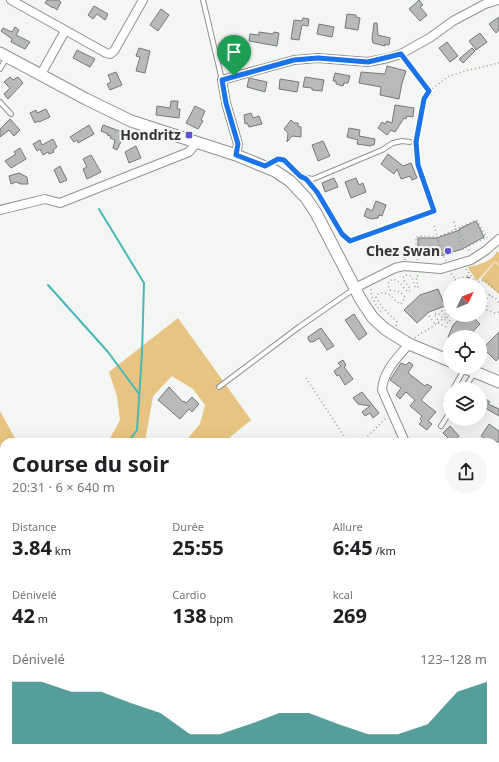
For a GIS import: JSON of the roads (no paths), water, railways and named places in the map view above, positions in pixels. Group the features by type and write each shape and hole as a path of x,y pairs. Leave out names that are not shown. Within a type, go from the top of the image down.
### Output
{"main road":[{"path":"3,54 115,114 151,128 236,155 265,166 290,181 306,198 316,213 361,300 373,318 385,329 413,340 443,357"},
{"path":"480,374 499,382"}],"street":[{"path":"11,0 65,31 110,54 114,51 142,0"},
{"path":"236,155 238,144 226,103 222,80 294,60 318,58 368,62 401,54 431,37 453,21 485,4 498,0"},
{"path":"41,74 65,31"},
{"path":"0,210 45,199 60,203 189,152 196,143"},
{"path":"355,288 395,268 404,266 441,269 471,260 499,239"},
{"path":"403,438 382,390 386,372 413,340"}],"lane":[{"path":"203,0 222,80"},
{"path":"0,69 3,54"},
{"path":"0,102 11,114"},
{"path":"306,179 312,179 382,150 393,143 402,141 410,142"},
{"path":"265,166 278,159 284,160 300,176 306,179 317,192 342,234"},
{"path":"219,387 299,327 355,288"}],"waterway":[{"path":"99,209 144,283 142,353 137,430 131,438"},
{"path":"48,285 108,352 139,394"}],"place":[{"name":"Hondritz","path":"189,135"},
{"name":"Chez Swan","path":"448,251"}]}
